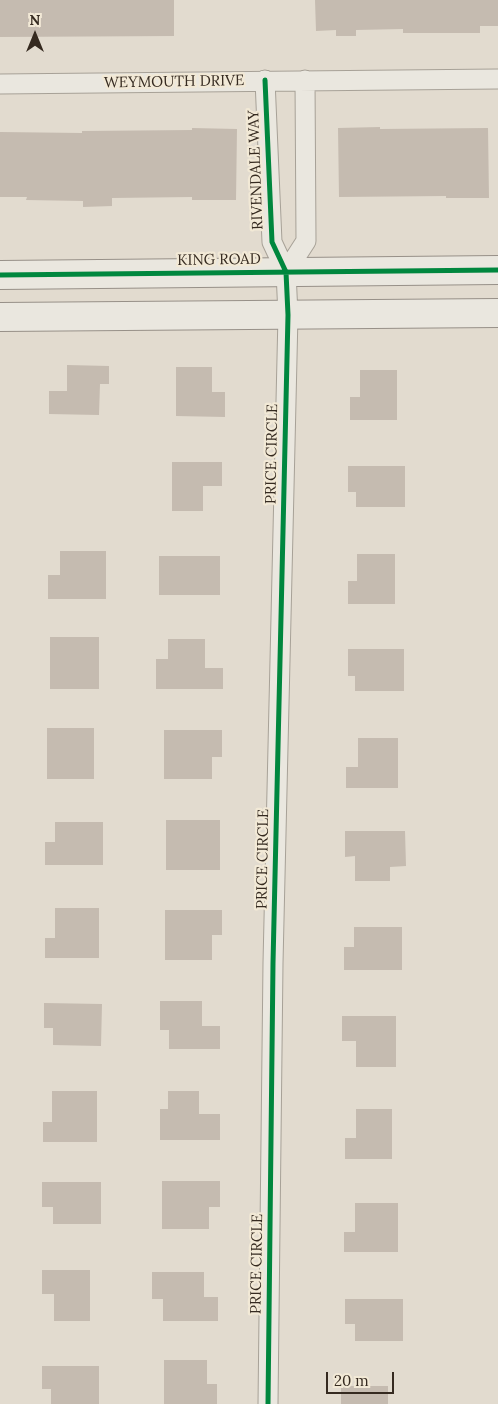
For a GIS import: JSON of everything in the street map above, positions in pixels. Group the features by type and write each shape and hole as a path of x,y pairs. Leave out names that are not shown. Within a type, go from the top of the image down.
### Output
{"street":[{"name":"WEYMOUTH DRIVE","path":"0,84 498,79"},
{"name":"RIVENDALE WAY","path":"265,80 272,242 286,272 288,315"},
{"path":"286,272 306,241 305,80"},
{"path":"458,313 461,270"},
{"name":"KING ROAD","path":"0,275 498,270"},
{"path":"0,317 498,313"},
{"name":"PRICE CIRCLE","path":"268,1404 273,953 288,315"}],"building":[{"path":"0,0 174,0 174,36 0,37"},
{"path":"315,0 498,0 498,26 480,26 480,33 403,33 403,29 356,30 356,36 336,36 336,30 316,31"},
{"path":"380,127 380,129 488,128 489,198 446,198 446,196 339,197 338,128"},
{"path":"192,128 237,129 236,200 192,200 192,197 112,198 112,206 83,207 83,201 26,200 27,197 0,197 0,132 82,133 82,131 192,130"},
{"path":"67,365 109,366 109,384 100,384 99,415 49,414 49,391 67,391"},
{"path":"176,367 212,367 212,392 225,392 225,417 176,416"},
{"path":"360,370 397,370 397,420 350,420 350,397 360,397"},
{"path":"172,462 222,462 222,486 203,486 203,511 172,511"},
{"path":"348,466 405,466 405,507 356,507 356,492 348,492"},
{"path":"60,551 106,551 106,599 48,599 48,575 60,575"},
{"path":"357,554 395,554 395,604 348,604 348,581 357,581"},
{"path":"159,556 220,556 220,595 159,595"},
{"path":"50,637 99,637 99,689 50,689"},
{"path":"168,639 205,639 205,668 223,668 223,689 156,689 156,659 168,659"},
{"path":"348,649 404,649 404,691 355,691 355,676 348,676"},
{"path":"47,728 94,728 94,779 47,779"},
{"path":"164,730 222,730 222,757 212,757 212,779 164,779"},
{"path":"358,738 398,738 398,788 346,788 346,767 358,767"},
{"path":"166,820 220,820 220,870 166,870"},
{"path":"55,822 103,822 103,865 45,865 45,842 55,842"},
{"path":"345,831 405,831 406,866 390,867 390,881 355,881 355,856 345,857"},
{"path":"55,908 99,908 99,958 45,958 45,938 55,938"},
{"path":"165,910 222,910 222,935 212,935 212,960 165,960"},
{"path":"354,927 402,927 402,970 344,970 344,947 354,947"},
{"path":"160,1001 202,1001 202,1026 220,1026 220,1049 169,1049 169,1030 160,1030"},
{"path":"44,1003 102,1004 101,1046 53,1045 53,1028 44,1028"},
{"path":"342,1016 396,1016 396,1067 356,1067 356,1041 342,1041"},
{"path":"52,1091 97,1091 97,1142 43,1142 43,1122 52,1122"},
{"path":"168,1091 199,1091 199,1114 220,1114 220,1140 160,1140 160,1109 168,1109"},
{"path":"356,1109 392,1109 392,1159 345,1159 345,1138 356,1138"},
{"path":"162,1181 220,1181 220,1207 209,1207 209,1229 162,1229"},
{"path":"42,1182 101,1182 101,1224 53,1224 53,1207 42,1207"},
{"path":"355,1203 398,1203 398,1252 344,1252 344,1232 355,1232"},
{"path":"42,1270 90,1270 90,1321 54,1321 54,1294 42,1294"},
{"path":"152,1272 204,1272 204,1297 218,1297 218,1321 163,1321 163,1299 152,1299"},
{"path":"345,1299 403,1299 403,1341 355,1341 355,1324 345,1324"},
{"path":"164,1360 207,1360 207,1384 217,1384 217,1404 164,1404"},
{"path":"42,1366 99,1366 99,1404 51,1404 51,1389 42,1389"},
{"path":"341,1386 388,1386 388,1404 341,1404"}],"cycle path":[{"path":"265,80 272,242 286,272 288,315 273,963 268,1404"},
{"path":"0,275 498,270"}]}
